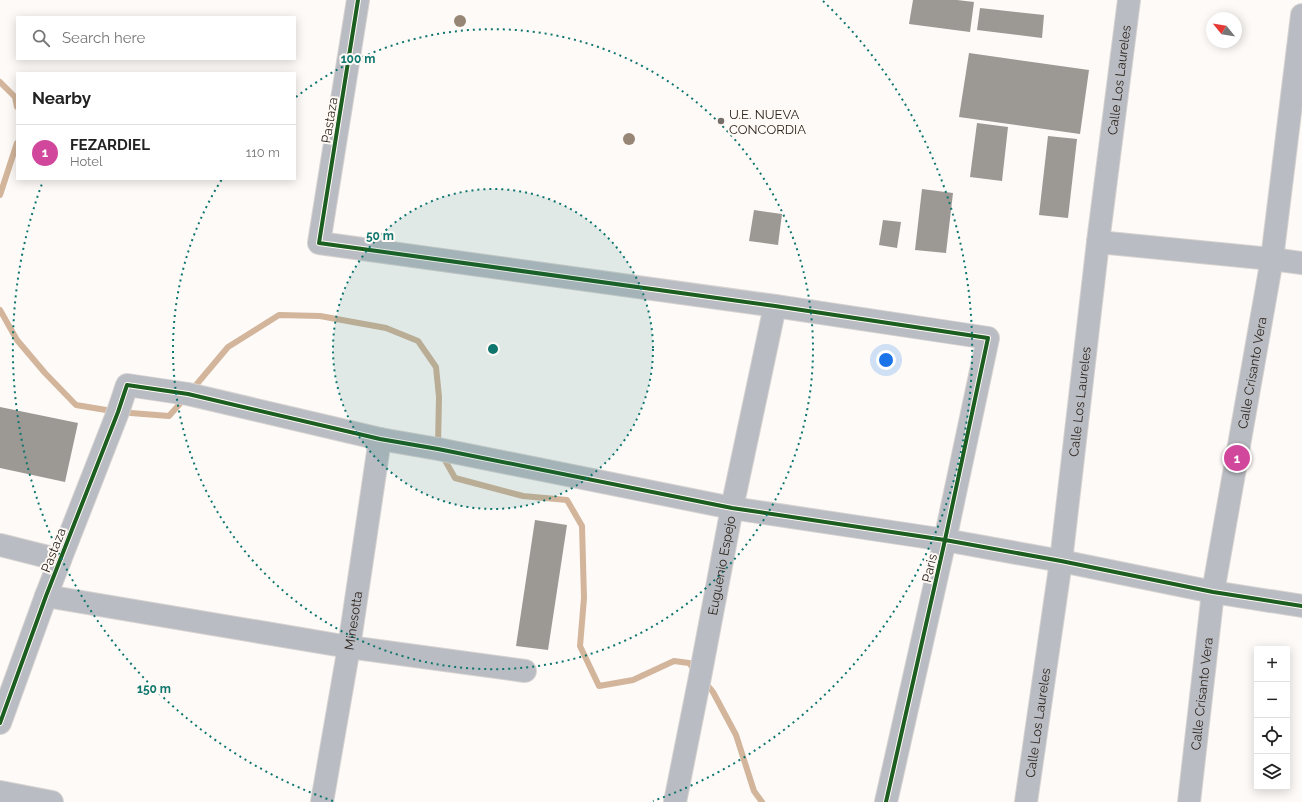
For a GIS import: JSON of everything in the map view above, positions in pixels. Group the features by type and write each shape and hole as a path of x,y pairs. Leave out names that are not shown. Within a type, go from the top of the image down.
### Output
{"street":[{"name":"Pastaza","path":"358,0 319,243 775,306"},
{"name":"Calle Los Laureles","path":"1026,802 1061,561 1098,242 1129,0"},
{"name":"Calle Crisanto Vera","path":"1189,802 1213,592 1272,259 1302,15"},
{"path":"1098,242 1302,263"},
{"name":"Paris","path":"775,306 988,338 945,540 886,802"},
{"name":"Euguenio Espejo","path":"675,802 732,508 775,306"},
{"name":"Pastaza","path":"0,723 46,596 118,412 127,385 188,394 380,439"},
{"path":"380,439 438,449 732,508 945,540 1061,561 1213,592 1302,606"},
{"name":"Minesotta","path":"322,802 349,647 380,439"},
{"path":"0,545 60,560"},
{"path":"46,596 349,647 525,670"},
{"path":"0,792 52,802"}],"building":[{"path":"913,0 957,0 974,2 970,32 909,24"},
{"path":"980,8 1044,15 1042,38 977,30"},
{"path":"969,53 1089,70 1080,134 959,117"},
{"path":"977,123 1008,127 1002,181 970,177"},
{"path":"1048,136 1077,139 1068,218 1039,215"},
{"path":"922,189 953,193 946,253 915,250"},
{"path":"754,210 782,214 778,245 749,241"},
{"path":"883,220 901,222 897,248 879,245"},
{"path":"0,407 78,423 65,482 0,468"},
{"path":"535,520 567,525 548,650 516,646"}],"waterway":[{"path":"0,82 15,97 16,102"},
{"path":"0,195 16,146"},
{"path":"0,310 17,340 45,373 76,405 118,412 169,416 185,398"},
{"path":"191,391 228,347 279,315 320,316 386,328 418,341 436,367 439,397 438,445"},
{"path":"442,455 455,478 523,496 567,500 582,526 584,598 580,646 599,686 633,680 674,661 689,663 696,672"},
{"path":"705,682 713,692 736,735 754,791 762,802"}],"cycle path":[{"path":"358,0 319,243 775,306 988,338 945,540 886,802"},
{"path":"0,723 46,596 118,412 127,385 188,394 380,439 438,449 732,508 945,540 1061,561 1213,592 1302,606"}],"place":[{"name":"U.E. NUEVA CONCORDIA","path":"721,121"},
{"name":"FEZARDIEL","path":"1237,458"}]}
